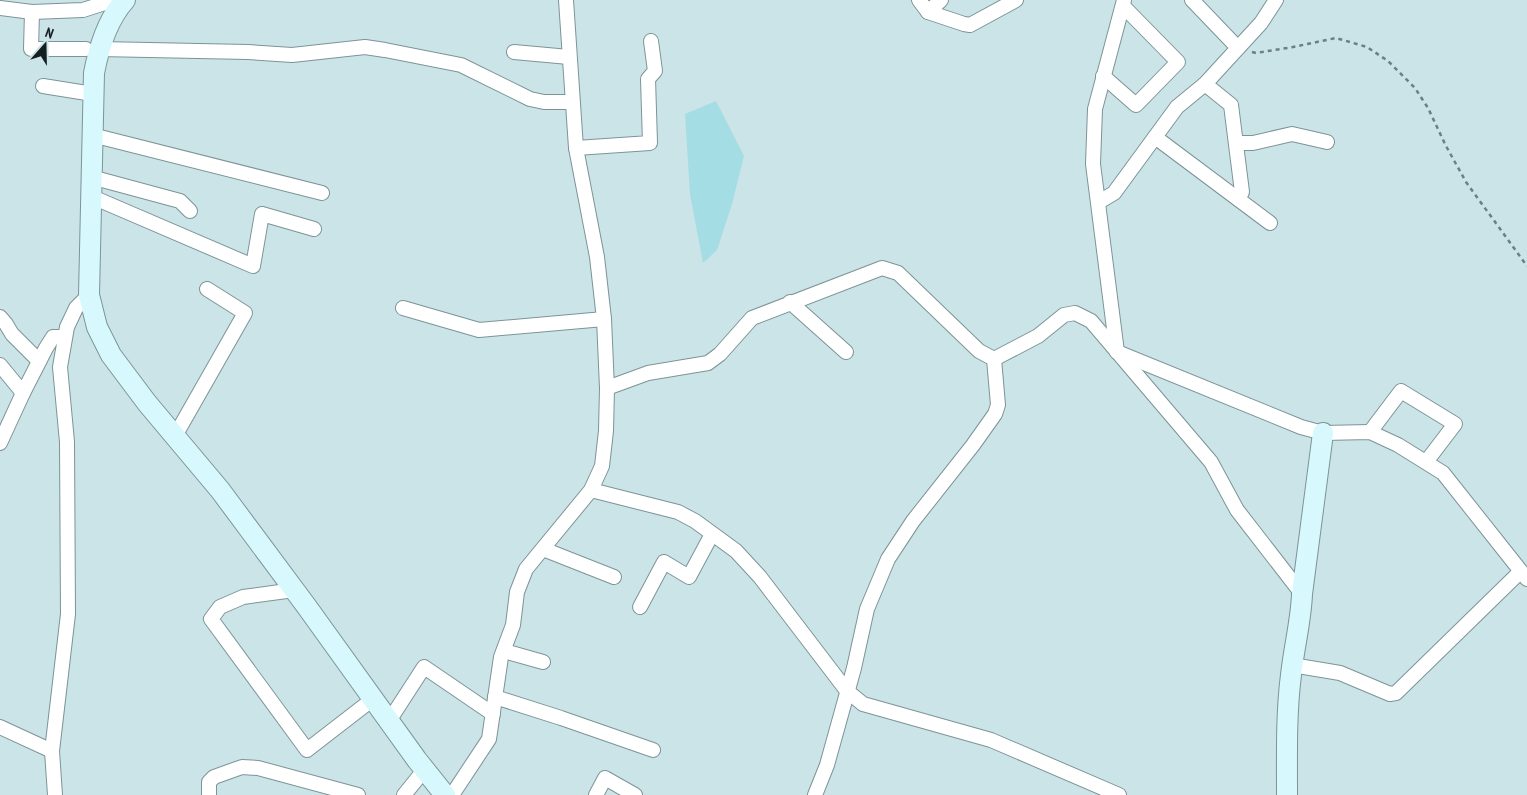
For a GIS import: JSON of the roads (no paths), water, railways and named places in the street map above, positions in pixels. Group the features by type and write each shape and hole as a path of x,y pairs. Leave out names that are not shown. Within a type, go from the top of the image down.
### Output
{"street":[{"path":"452,795 489,739 501,657 513,625 517,592 526,569 591,490 602,466 606,431 607,388 604,319 597,257 576,148 566,0"},
{"path":"919,0 928,12 970,25 1016,0"},
{"path":"928,12 942,0"},
{"path":"1192,0 1238,48"},
{"path":"1099,202 1114,192 1177,107 1205,84 1261,23 1276,0"},
{"path":"0,8 83,10 119,1"},
{"path":"119,1 108,26 93,49 89,296 97,328 110,355 220,490 445,795"},
{"path":"1117,352 1094,164 1095,109 1124,3"},
{"path":"1104,76 1136,104 1178,62 1124,3"},
{"path":"37,8 31,50 93,49 248,52 292,55 365,47 461,65 530,99 544,102 572,102"},
{"path":"576,148 650,143 648,79 655,71 651,41"},
{"path":"514,52 569,57"},
{"path":"1205,84 1231,105 1242,192 1238,199"},
{"path":"43,86 93,94"},
{"path":"1236,143 1253,143 1292,134 1327,142"},
{"path":"92,135 322,193"},
{"path":"1155,137 1270,223"},
{"path":"91,186 180,201 190,211"},
{"path":"91,186 253,266 262,214 314,229"},
{"path":"607,388 648,373 708,363 720,354 752,318 882,268 898,272 979,351 994,360"},
{"path":"175,436 245,313 207,289"},
{"path":"55,795 52,751 68,614 67,442 60,367 67,327 76,308 89,296"},
{"path":"790,302 846,352"},
{"path":"402,308 479,330 604,319"},
{"path":"994,360 1038,336 1064,315 1076,313 1091,321 1212,462 1237,510 1302,594"},
{"path":"0,317 12,334 40,361"},
{"path":"0,443 23,393 53,337 65,337"},
{"path":"1117,352 1300,427 1323,432 1370,432 1398,445 1443,473 1523,575 1396,693 1390,694 1340,673 1292,665"},
{"path":"816,795 827,765 867,609 888,559 913,521 995,414 998,405 994,360"},
{"path":"0,365 23,393"},
{"path":"1370,432 1401,391 1455,424 1426,462"},
{"path":"1287,795 1287,738 1292,665 1301,612 1323,432"},
{"path":"591,490 678,512 736,551 760,577 847,691 863,704 991,740 1119,795"},
{"path":"640,607 664,562 689,577 712,534"},
{"path":"543,549 614,577"},
{"path":"294,590 243,597 220,607 211,619 306,750 373,699"},
{"path":"504,650 543,662"},
{"path":"389,721 424,667 493,714"},
{"path":"495,698 561,718 653,750"},
{"path":"0,727 52,751"},
{"path":"210,795 209,782 214,777 242,767 258,768 358,795"},
{"path":"404,795 424,769"},
{"path":"596,795 606,778 635,795"}]}
